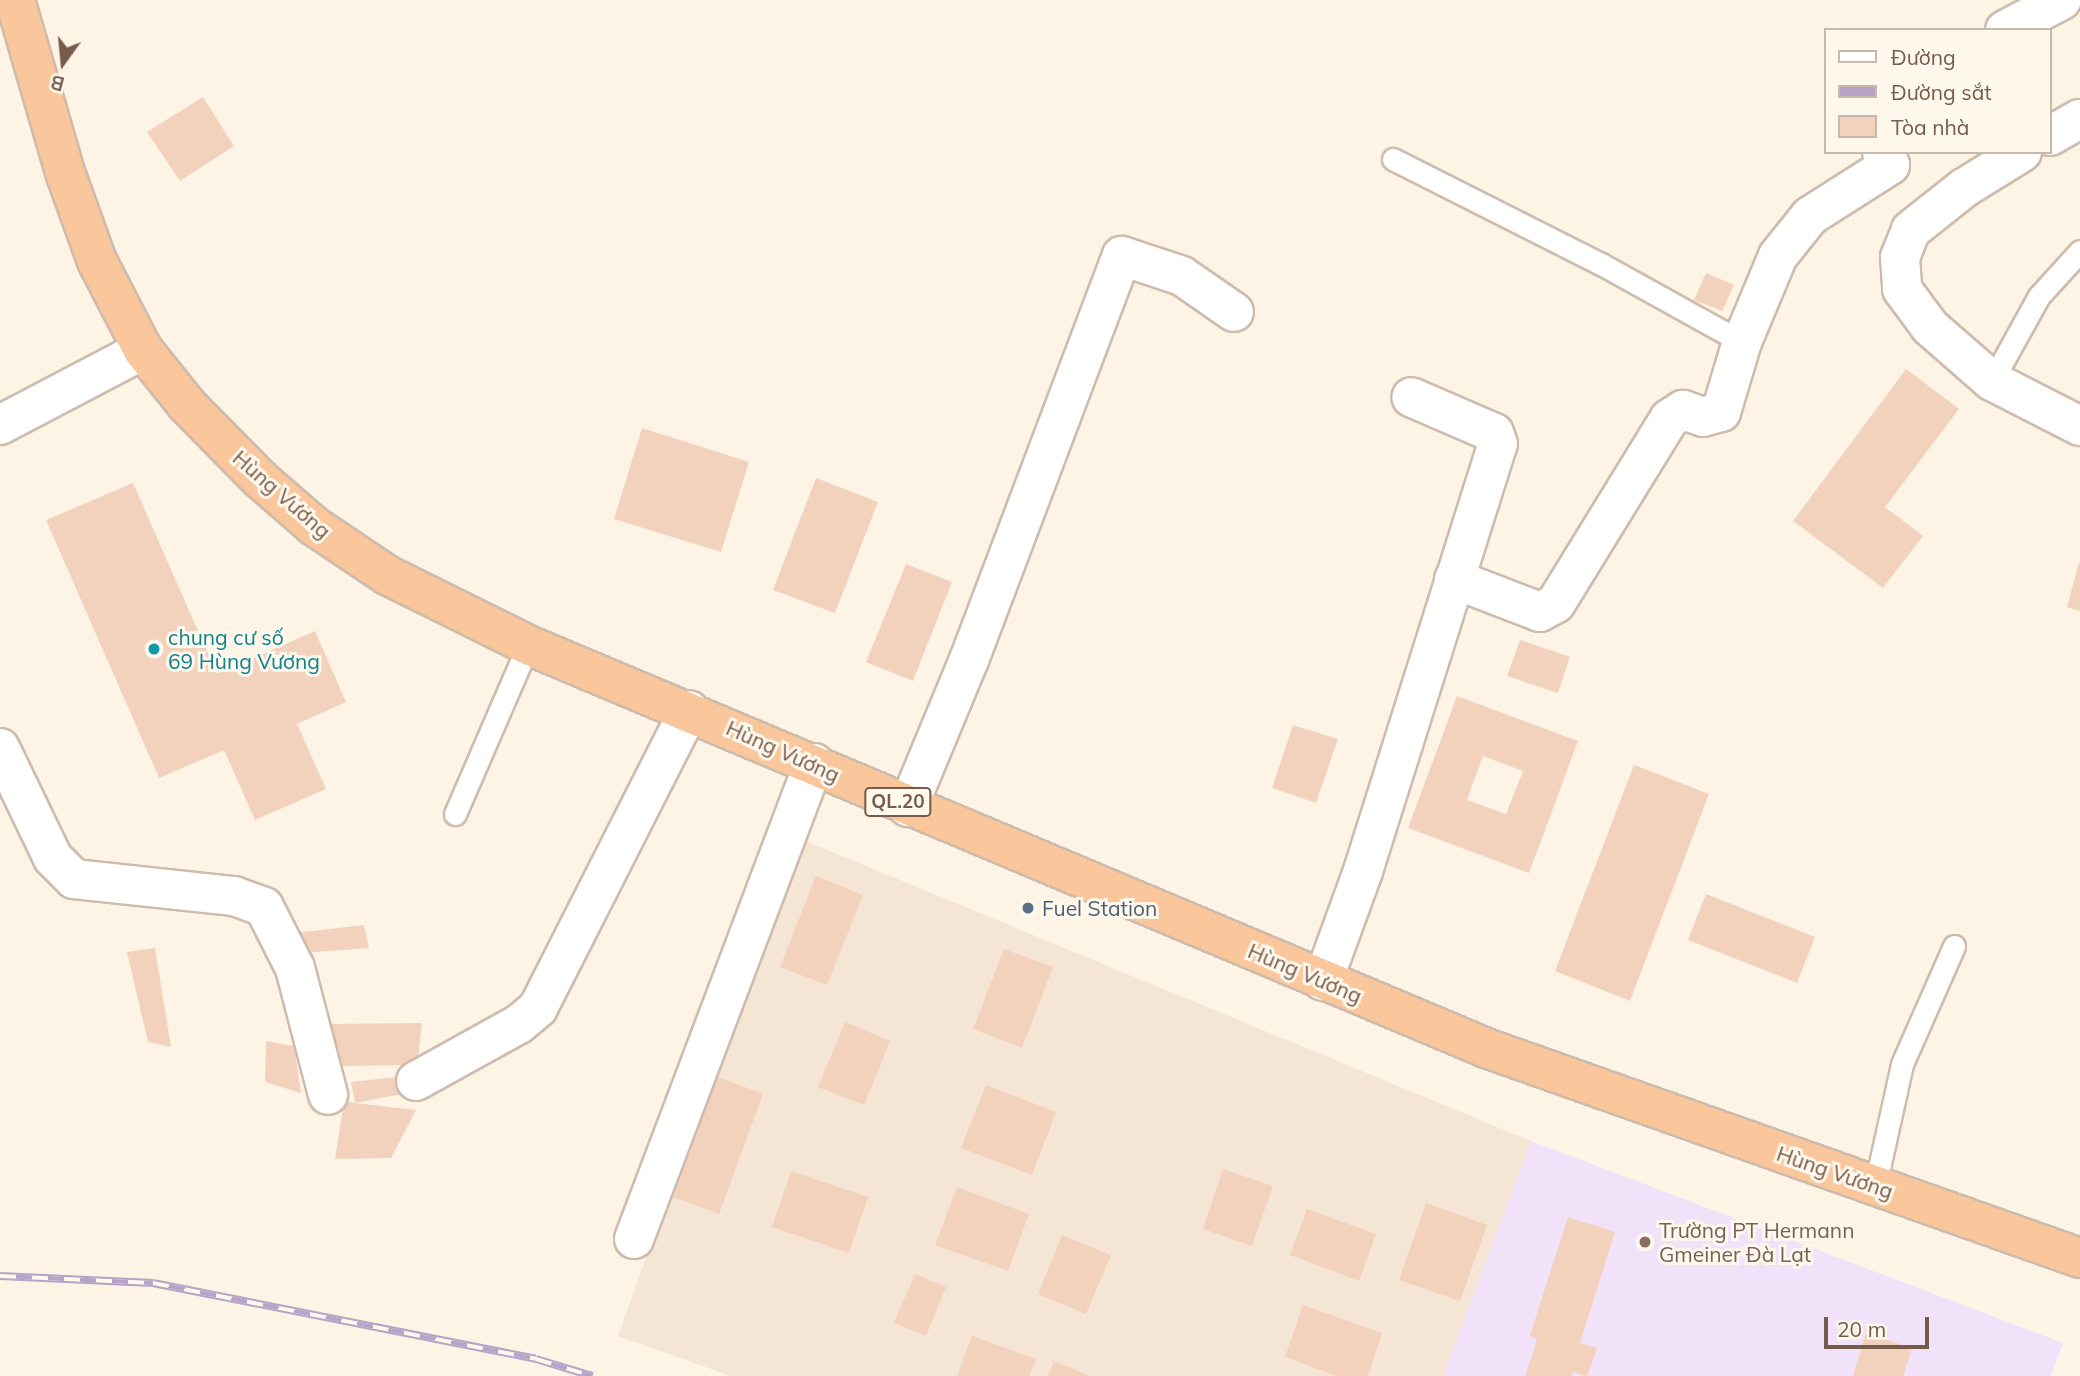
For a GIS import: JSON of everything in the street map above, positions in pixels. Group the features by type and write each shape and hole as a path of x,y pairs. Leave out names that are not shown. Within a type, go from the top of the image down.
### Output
{"highway":[{"name":"Hùng Vương","path":"15,0 66,175 97,261 143,351 187,405 250,470 314,526 387,575 528,645 689,710 814,763 908,807 1486,1048 2080,1258"}],"street":[{"path":"2009,28 2062,0"},
{"path":"2052,135 2080,119"},
{"path":"1454,579 1539,612 1556,603 1669,419 1683,410 1703,417 1721,412 1742,342 1778,256 1810,216 1889,165 1883,154"},
{"path":"2019,154 1964,188 1911,230 1900,257 1902,289 1912,308 1992,381 2080,426"},
{"path":"908,807 969,660 1122,256 1182,276 1234,312"},
{"path":"0,425 143,351"},
{"path":"1323,981 1363,871 1498,444 1494,433 1411,397"},
{"path":"416,1081 519,1024 538,1008 689,710"},
{"path":"0,748 53,858 74,879 234,896 264,907 295,968 328,1095"},
{"path":"634,1239 814,763"}],"lane":[{"path":"1393,159 1601,264 1742,342"},
{"path":"1992,381 2039,296 2080,251"},
{"path":"455,814 528,645"},
{"path":"1875,1186 1902,1064 1954,946"}],"shaded area":[{"path":"796,837 1531,1141 1443,1376 731,1376 618,1336"},
{"name":"Trường PT Hermann Gmeiner Đà Lạt","path":"1531,1141 2063,1343 2051,1376 1443,1376"}],"building":[{"path":"203,97 234,146 180,181 147,132"},
{"path":"1706,273 1734,285 1722,311 1694,300"},
{"path":"1906,369 1959,409 1885,507 1923,536 1883,588 1793,521"},
{"path":"642,428 749,462 721,552 614,519"},
{"path":"816,478 878,502 835,613 773,590"},
{"name":"chung cư số 69 Hùng Vương","path":"133,483 217,674 315,631 346,702 297,724 326,789 255,820 224,750 159,778 46,520"},
{"path":"2080,563 2080,611 2067,607"},
{"path":"906,564 952,582 913,681 866,662"},
{"path":"1520,640 1570,657 1558,693 1507,676"},
{"path":"1457,696 1578,741 1529,873 1408,828","holes":["1483,756 1523,771 1506,814 1467,800"]},
{"path":"1293,725 1338,739 1316,803 1272,788"},
{"path":"1634,765 1709,794 1630,1001 1555,971"},
{"path":"816,876 863,895 827,985 780,967"},
{"path":"1706,894 1815,937 1797,983 1688,940"},
{"path":"364,925 369,948 289,954 285,934"},
{"path":"155,948 171,1047 148,1042 127,952"},
{"path":"1004,949 1053,967 1022,1048 973,1029"},
{"path":"845,1022 890,1041 864,1105 818,1087"},
{"path":"422,1023 417,1065 339,1066 326,1024"},
{"path":"266,1041 294,1046 301,1093 265,1082"},
{"path":"405,1076 413,1092 355,1103 351,1082"},
{"path":"718,1077 763,1094 719,1214 673,1197"},
{"path":"986,1085 1056,1112 1032,1175 961,1148"},
{"path":"344,1101 416,1110 391,1158 335,1159"},
{"path":"1223,1169 1273,1186 1252,1246 1203,1229"},
{"path":"791,1171 868,1197 849,1253 772,1227"},
{"path":"957,1187 1029,1214 1008,1271 935,1245"},
{"path":"1426,1203 1487,1225 1460,1301 1399,1280"},
{"path":"1307,1209 1376,1234 1359,1281 1290,1255"},
{"path":"1568,1217 1615,1232 1580,1343 1597,1348 1587,1376 1573,1372 1572,1376 1525,1376 1537,1340 1530,1335"},
{"path":"1062,1235 1111,1255 1086,1314 1038,1294"},
{"path":"915,1274 946,1287 926,1336 894,1323"},
{"path":"1303,1305 1382,1333 1368,1376 1337,1376 1285,1357"},
{"path":"1866,1333 1912,1348 1903,1376 1853,1376"},
{"path":"972,1336 1036,1359 1029,1376 957,1376"},
{"path":"1054,1361 1090,1376 1048,1376"}],"railway":[{"path":"0,1276 153,1283 536,1359 592,1376"}],"place":[{"name":"chung cư số 69 Hùng Vương","path":"154,649"},
{"name":"Fuel Station","path":"1028,908"},
{"name":"Trường PT Hermann Gmeiner Đà Lạt","path":"1645,1242"}]}
